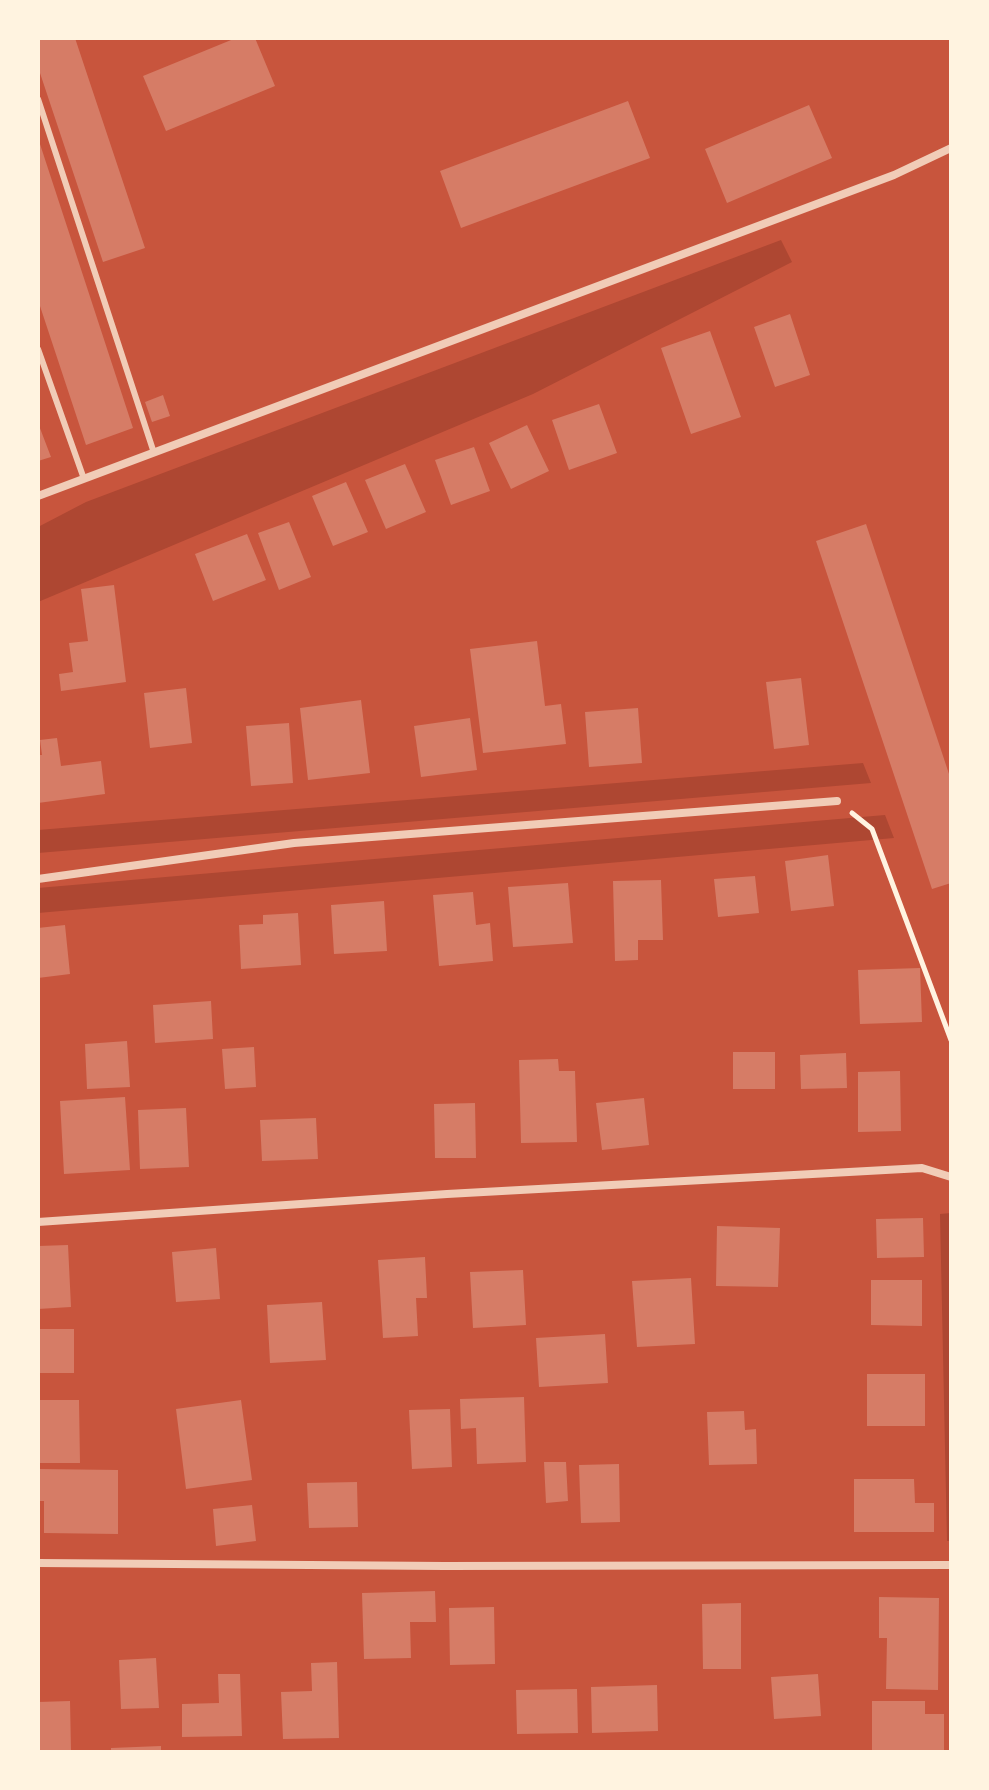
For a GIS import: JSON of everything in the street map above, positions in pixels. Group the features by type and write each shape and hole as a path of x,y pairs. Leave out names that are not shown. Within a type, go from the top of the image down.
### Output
{"street":[{"path":"38,496 894,175 951,148"},
{"path":"38,879 294,843 837,801"},
{"path":"38,1222 463,1193 922,1168 951,1177"},
{"path":"38,1563 951,1565"}],"lane":[{"path":"38,99 154,453"},
{"path":"38,349 84,479"}],"path":[{"path":"837,801 872,829 951,1040"}],"shaded area":[{"path":"781,240 792,262 533,394 38,602 38,527 86,502"},
{"path":"863,763 871,783 38,853 38,830"},
{"path":"885,815 894,838 38,913 38,888"},
{"path":"951,1213 951,1541 947,1541 940,1214"}],"building":[{"path":"38,38 75,38 145,248 103,262 38,67"},
{"path":"236,38 255,38 275,86 166,131 143,76"},
{"path":"628,101 650,158 461,228 440,171"},
{"path":"809,105 832,158 727,203 705,149"},
{"path":"39,141 133,428 86,445 38,300"},
{"path":"790,314 810,375 775,387 754,327"},
{"path":"710,331 741,417 691,434 661,348"},
{"path":"163,395 170,416 152,422 145,402"},
{"path":"599,404 617,453 569,470 552,420"},
{"path":"38,423 51,457 38,461"},
{"path":"527,425 549,471 511,489 489,443"},
{"path":"474,447 490,491 451,505 435,460"},
{"path":"405,464 426,512 386,529 365,480"},
{"path":"346,482 368,532 333,546 312,496"},
{"path":"289,522 311,577 279,590 258,533"},
{"path":"866,524 951,780 951,883 932,889 816,541"},
{"path":"247,534 266,580 213,601 195,554"},
{"path":"114,585 126,682 61,691 59,674 73,672 69,643 88,641 81,589"},
{"path":"537,641 545,706 561,704 566,744 483,753 470,649"},
{"path":"801,678 809,745 774,749 766,682"},
{"path":"186,688 192,743 150,748 144,693"},
{"path":"361,700 370,773 308,780 300,708"},
{"path":"638,708 642,763 589,767 585,712"},
{"path":"470,718 477,770 421,777 414,726"},
{"path":"289,723 293,783 251,786 246,726"},
{"path":"57,738 61,766 101,761 105,794 38,803 38,755 42,755 40,740"},
{"path":"828,855 834,906 791,911 785,861"},
{"path":"755,876 759,913 718,917 714,879"},
{"path":"661,880 663,940 638,940 638,960 615,961 613,881"},
{"path":"568,883 573,943 513,947 508,887"},
{"path":"473,892 476,925 490,923 493,961 439,966 433,895"},
{"path":"384,901 387,951 334,954 331,905"},
{"path":"298,913 301,965 241,969 239,925 263,924 263,915"},
{"path":"65,925 70,974 38,978 38,928"},
{"path":"920,968 922,1022 860,1024 858,970"},
{"path":"211,1001 213,1039 155,1043 153,1005"},
{"path":"127,1041 130,1087 87,1089 85,1044"},
{"path":"254,1047 256,1087 225,1089 222,1049"},
{"path":"733,1052 775,1052 775,1089 733,1089"},
{"path":"846,1053 847,1088 801,1089 800,1055"},
{"path":"558,1059 559,1071 575,1071 577,1142 521,1143 519,1060"},
{"path":"900,1071 901,1131 858,1132 858,1072"},
{"path":"125,1097 130,1170 64,1174 60,1101"},
{"path":"644,1098 649,1145 602,1150 596,1103"},
{"path":"475,1103 476,1158 435,1158 434,1104"},
{"path":"186,1108 189,1167 140,1169 138,1110"},
{"path":"316,1118 318,1159 262,1161 260,1120"},
{"path":"923,1218 924,1257 877,1258 876,1219"},
{"path":"717,1226 780,1228 778,1287 716,1286"},
{"path":"68,1245 71,1307 38,1309 38,1246"},
{"path":"216,1248 220,1299 176,1302 172,1252"},
{"path":"425,1257 427,1298 416,1298 418,1336 383,1338 378,1260"},
{"path":"523,1270 526,1325 473,1328 470,1272"},
{"path":"691,1278 695,1344 637,1347 632,1281"},
{"path":"871,1280 922,1280 922,1326 871,1325"},
{"path":"322,1302 326,1360 270,1363 267,1305"},
{"path":"38,1329 74,1329 74,1373 38,1373"},
{"path":"605,1334 608,1383 539,1387 536,1338"},
{"path":"867,1374 925,1374 925,1426 867,1426"},
{"path":"524,1397 526,1462 477,1464 476,1428 461,1429 460,1399"},
{"path":"38,1400 79,1400 80,1463 38,1463"},
{"path":"241,1400 252,1480 186,1489 176,1409"},
{"path":"450,1409 452,1467 412,1469 409,1410"},
{"path":"744,1411 745,1430 756,1429 757,1464 709,1465 707,1412"},
{"path":"544,1462 566,1462 568,1501 546,1503"},
{"path":"619,1464 620,1522 581,1523 579,1465"},
{"path":"38,1469 118,1470 118,1534 44,1533 44,1501 38,1501"},
{"path":"854,1479 914,1479 915,1503 934,1503 934,1532 854,1532"},
{"path":"357,1482 358,1527 309,1528 307,1483"},
{"path":"252,1505 256,1541 216,1546 213,1509"},
{"path":"435,1591 436,1622 410,1622 411,1658 364,1659 362,1593"},
{"path":"879,1597 939,1598 938,1690 886,1689 887,1638 879,1638"},
{"path":"741,1603 741,1669 703,1669 702,1604"},
{"path":"494,1607 495,1664 450,1665 449,1608"},
{"path":"156,1658 159,1708 121,1709 119,1660"},
{"path":"337,1662 339,1738 283,1739 281,1692 312,1691 311,1663"},
{"path":"218,1674 240,1674 242,1736 182,1737 182,1704 219,1703"},
{"path":"818,1674 821,1716 774,1719 771,1677"},
{"path":"657,1685 658,1731 592,1733 591,1687"},
{"path":"577,1689 578,1733 517,1734 516,1690"},
{"path":"70,1701 71,1752 38,1752 38,1702"},
{"path":"872,1701 925,1701 925,1714 944,1714 944,1752 872,1752"},
{"path":"161,1746 161,1752 111,1752 111,1748"}]}
